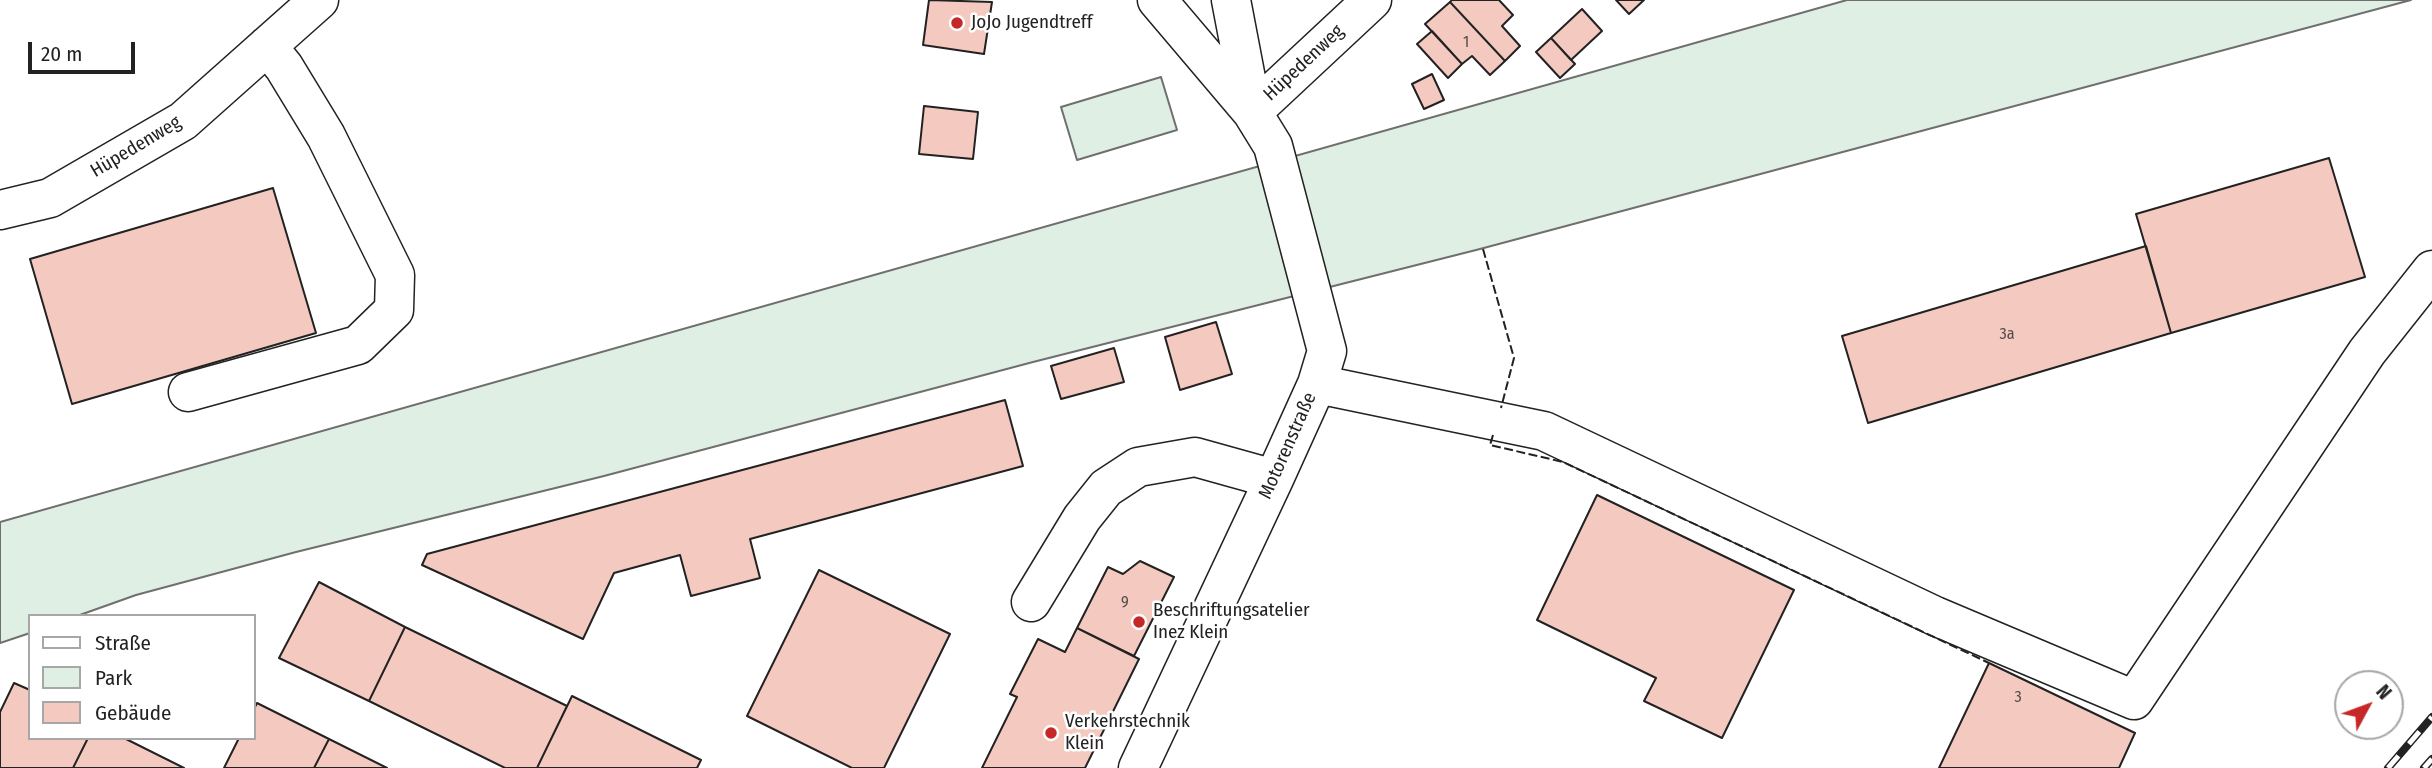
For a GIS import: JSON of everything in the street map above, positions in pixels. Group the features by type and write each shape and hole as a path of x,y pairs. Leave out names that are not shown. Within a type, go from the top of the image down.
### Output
{"street":[{"name":"Hüpedenweg","path":"0,209 50,198 183,121 318,0"},
{"name":"Hüpedenweg","path":"1157,0 1252,112 1372,0"},
{"path":"1231,0 1252,112"},
{"path":"188,392 359,345 394,310 395,275 326,136 284,67 267,46"},
{"name":"Motorenstraße","path":"1138,768 1274,479 1317,384 1327,351 1273,146 1252,112"},
{"path":"1317,384 1544,431 1935,616 2134,700 2367,352 2432,270"},
{"path":"1031,602 1082,518 1106,488 1138,467 1195,457 1274,479"}],"green space":[{"path":"1847,0 2411,0 1480,249 1033,362 604,476 296,552 136,595 83,614 28,614 28,634 0,643 0,522"},
{"path":"1161,77 1177,130 1077,160 1061,107"}],"building":[{"name":"JoJo Jugendtreff","path":"929,0 992,2 984,54 923,45"},
{"path":"1499,0 1513,15 1502,26 1520,46 1505,61 1450,2"},
{"path":"1616,0 1644,0 1629,14"},
{"path":"1450,2 1505,61 1490,75 1472,56 1462,64 1425,24"},
{"path":"1582,9 1602,31 1571,60 1551,38"},
{"path":"1432,31 1462,64 1448,78 1417,44"},
{"path":"1551,38 1575,64 1560,78 1536,52"},
{"path":"1432,74 1444,100 1424,109 1412,84"},
{"path":"924,106 978,112 973,159 919,154"},
{"path":"2329,158 2365,277 2171,333 2136,214"},
{"path":"273,188 316,333 72,404 30,259"},
{"path":"2146,246 2171,333 1868,423 1842,336"},
{"path":"1216,322 1232,374 1180,390 1165,337"},
{"path":"1114,348 1124,382 1061,399 1051,366"},
{"path":"1005,400 1023,466 750,539 760,578 691,596 680,555 614,573 583,639 422,565 427,554"},
{"path":"1597,495 1794,590 1722,738 1644,701 1656,678 1537,620"},
{"path":"1140,561 1174,577 1134,656 1077,628 1108,567 1123,574"},
{"path":"819,570 950,634 884,768 852,768 747,716"},
{"path":"319,582 405,627 369,701 279,658"},
{"path":"405,627 567,706 537,768 505,768 369,701"},
{"name":"Verkehrstechnik Klein","path":"1077,628 1139,659 1085,768 982,768 1017,697 1010,694 1038,639 1065,652"},
{"path":"1989,663 2135,733 2119,768 1939,768"},
{"path":"14,683 28,689 28,740 87,740 73,768 0,768 0,712"},
{"path":"572,696 701,760 697,768 537,768"},
{"path":"257,703 329,739 314,768 224,768 238,740 256,740"},
{"path":"329,739 387,768 314,768"},
{"path":"87,740 128,740 184,768 73,768"}],"railway":[{"path":"2388,768 2432,717"},
{"path":"2424,768 2432,759"}],"fence":[{"path":"1483,249 1514,358 1501,408"},
{"path":"1493,435 1490,445 1563,462 1989,663"}],"place":[{"name":"JoJo Jugendtreff","path":"957,23"},
{"name":"Beschriftungsatelier Inez Klein","path":"1139,622"},
{"name":"Verkehrstechnik Klein","path":"1051,733"}]}
